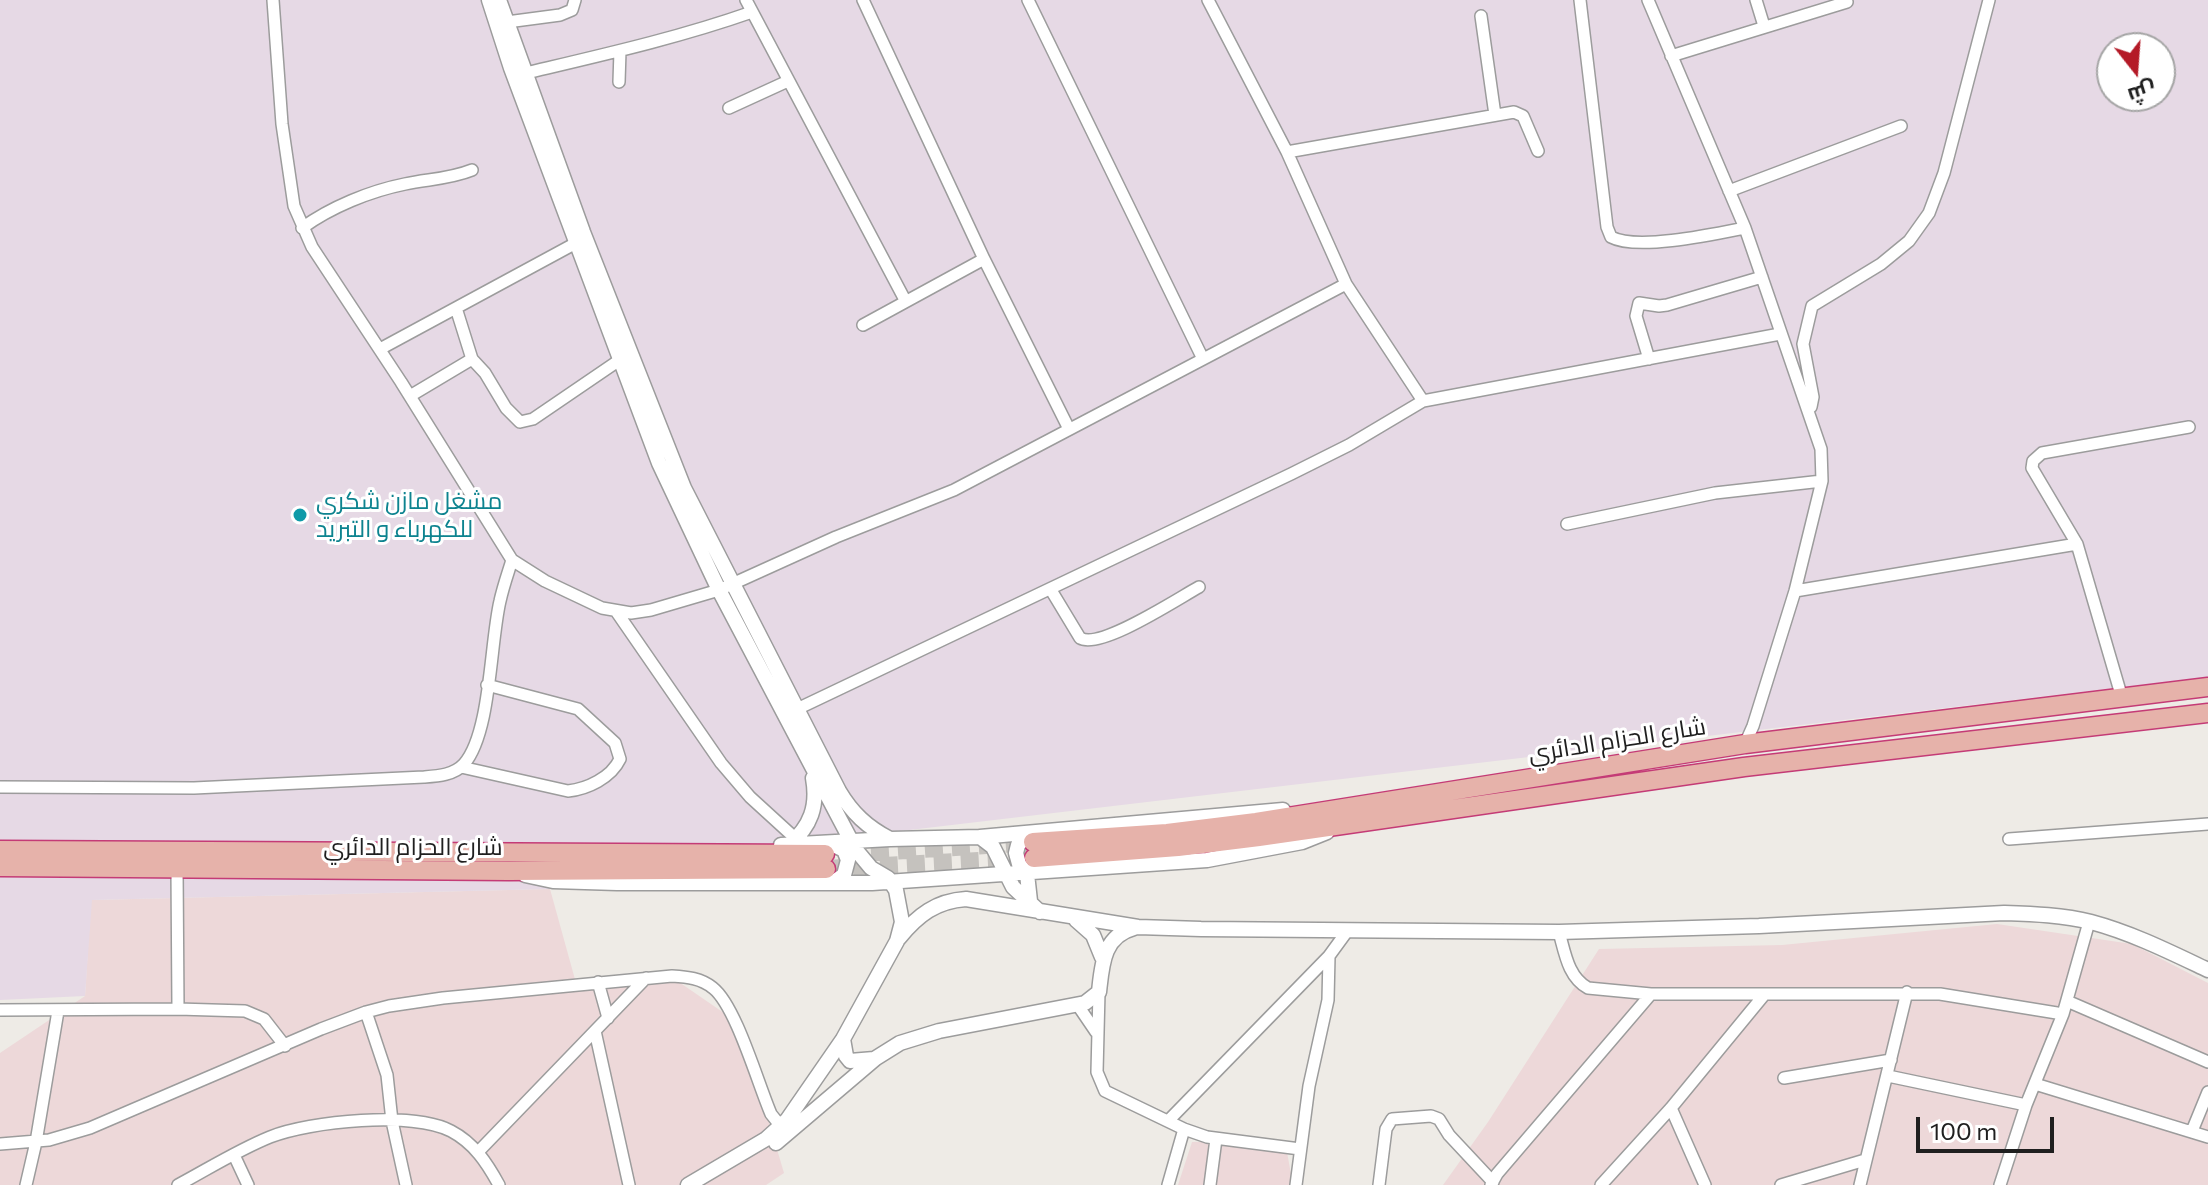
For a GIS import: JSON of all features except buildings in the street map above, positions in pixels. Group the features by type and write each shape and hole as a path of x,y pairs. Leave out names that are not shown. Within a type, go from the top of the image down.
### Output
{"highway":[{"name":"شارع الحزام الدائري","path":"1031,852 1745,744 2208,687"},
{"name":"شارع الحزام الدائري","path":"1031,852 1178,847 1744,767 2208,713"},
{"name":"شارع الحزام الدائري","path":"0,850 396,851 508,862"},
{"name":"شارع الحزام الدائري","path":"0,867 177,869 508,862 828,862"}],"street":[{"path":"273,0 282,124 294,206 302,228 512,560 545,581 602,608 631,613 651,610 725,588 826,542 954,490 1346,284"},
{"path":"489,0 507,57 659,463 800,732 848,806 869,826 890,839"},
{"path":"499,0 583,232 725,588 795,710 811,765 851,842 865,863 891,882 900,903 902,922 897,941 843,1039 784,1130 688,1185"},
{"path":"507,22 560,15 572,10 575,0"},
{"path":"746,0 905,300"},
{"path":"863,0 984,259 1069,429"},
{"path":"1028,0 1203,359"},
{"path":"1208,0 1287,152 1346,284 1423,401"},
{"path":"1580,0 1608,233 1617,240 1649,242 1745,228"},
{"path":"1648,0 1745,228 1821,449 1822,481 1795,591 1745,744"},
{"path":"1756,0 1764,26"},
{"path":"1810,412 1813,397 1803,344 1812,306 1870,271 1899,249 1909,241 1929,213 1944,173 1989,0"},
{"path":"1671,56 1847,2"},
{"path":"526,73 710,27 752,12"},
{"path":"1481,16 1495,115"},
{"path":"619,82 620,51"},
{"path":"729,108 788,81"},
{"path":"1287,152 1514,112 1523,116 1538,151"},
{"path":"1729,191 1901,126"},
{"path":"302,228 365,196 472,170"},
{"path":"380,349 576,243"},
{"path":"863,325 984,259"},
{"path":"1649,359 1636,316 1639,303 1667,305 1762,277"},
{"path":"456,308 472,359 485,373 506,408 520,422 533,419 621,359"},
{"path":"795,710 1349,445 1423,401 1780,334"},
{"path":"410,396 472,359"},
{"path":"2122,698 2077,544 2032,468 2036,456 2042,453 2189,427"},
{"path":"1567,524 1715,493 1822,481"},
{"path":"1795,591 2077,544"},
{"path":"0,787 249,787 441,776 461,767 475,747 499,602 512,560"},
{"path":"1051,590 1080,638 1090,641 1117,632 1199,587"},
{"path":"616,611 731,775 793,842 872,883 900,903"},
{"path":"461,767 568,791 599,780 614,769 620,759 615,743 578,709 487,685"},
{"path":"793,842 809,822 815,804 811,765"},
{"path":"2009,839 2208,824"},
{"path":"508,862 553,881 828,862 851,842 890,839 980,837 1031,852"},
{"path":"980,837 993,847 1018,893 1035,906"},
{"path":"508,862 534,847 562,845 793,842"},
{"path":"872,883 1006,875 1031,852"},
{"path":"1031,852 1035,906"},
{"path":"177,869 178,1009"},
{"path":"897,941 928,909 951,900 966,899 1035,906 1071,916 1138,927 1348,930 1559,932 1759,926 2004,913 2043,914 2089,922 2135,937 2208,970"},
{"path":"1071,916 1093,935 1102,957 1097,1072 1105,1091 1184,1129 1216,1139 1300,1149"},
{"path":"2000,1185 2026,1105 2063,1014 2089,922"},
{"path":"1102,957 1120,934 1138,927"},
{"path":"1169,1120 1329,956 1348,930"},
{"path":"1559,932 1570,969 1584,986 1651,994 1907,992 1940,994 2063,1014"},
{"path":"1296,1185 1309,1086 1328,1000 1329,956"},
{"path":"0,1144 36,1142 90,1128 366,1012 417,1001 598,982 690,977 715,989 729,1011 768,1107 784,1130"},
{"path":"478,1152 646,978"},
{"path":"598,982 608,1018"},
{"path":"703,1185 759,1154 784,1130 876,1058 916,1036 1079,1007 1099,992"},
{"path":"1860,1185 1907,992"},
{"path":"1379,1185 1386,1129 1392,1119 1431,1116 1439,1119 1492,1184 1651,994"},
{"path":"1601,1185 1671,1108 1764,995"},
{"path":"2067,1001 2208,1062"},
{"path":"1079,1007 1097,1033"},
{"path":"0,1010 245,1011 258,1015 269,1024 285,1046"},
{"path":"26,1185 58,1011"},
{"path":"366,1012 387,1075 392,1121 406,1185"},
{"path":"595,1031 629,1185"},
{"path":"843,1039 850,1061 876,1058"},
{"path":"1784,1078 1891,1060"},
{"path":"1888,1076 2026,1105"},
{"path":"2035,1084 2208,1137"},
{"path":"2192,1131 2208,1092"},
{"path":"1671,1108 1705,1185"},
{"path":"178,1185 289,1130 392,1121 424,1122 448,1129 478,1152 499,1185"},
{"path":"1168,1185 1184,1129"},
{"path":"1210,1185 1216,1139"},
{"path":"234,1155 248,1185"},
{"path":"1781,1185 1865,1160"}],"shaded area":[{"path":"0,0 2208,0 2208,677 850,837 550,889 92,900 85,996 0,1000"},
{"path":"550,889 576,983 676,980 740,1024 784,1173 766,1185 0,1185 0,1053 85,996 91,900"},
{"path":"1997,924 2132,944 2208,983 2208,1185 1443,1185 1488,1122 1599,949 1782,945"},
{"path":"1285,1141 1293,1185 1178,1185 1192,1142"}],"tunnel":[{"path":"844,854 1033,842"},
{"path":"826,869 1034,858"}],"place":[{"name":"مشغل مازن شكري للكهرباء و التبريد","path":"300,515"}]}
